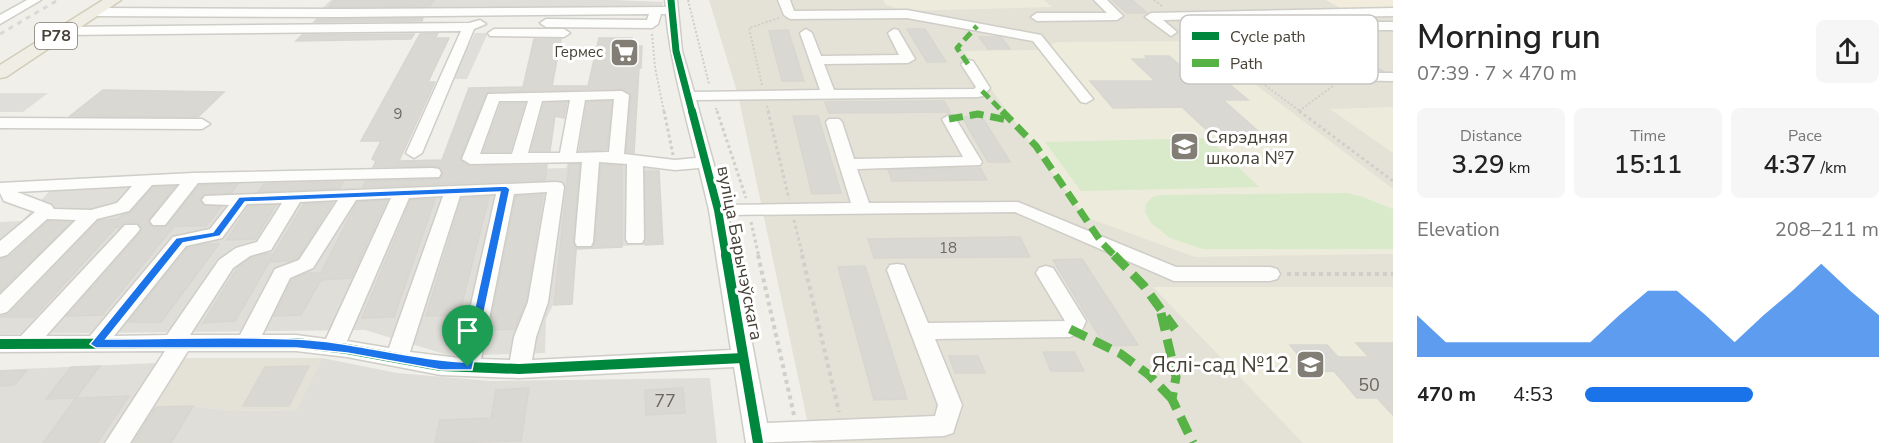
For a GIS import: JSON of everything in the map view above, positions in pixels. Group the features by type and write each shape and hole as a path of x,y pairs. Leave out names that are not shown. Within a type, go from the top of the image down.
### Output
{"main road":[{"name":"Р78","path":"0,73 113,0"}],"street":[{"path":"0,20 35,0"},
{"path":"94,12 146,13 178,6 230,0"},
{"path":"341,13 352,0"},
{"path":"386,12 394,0"},
{"path":"425,12 432,0"},
{"path":"784,0 790,15 907,14 1037,38 1086,99"},
{"path":"1037,16 1117,16 1100,0"},
{"path":"1263,0 1286,14"},
{"path":"1323,0 1346,13"},
{"path":"178,6 341,13 425,12 465,6 666,7"},
{"path":"64,31 469,27 494,23 652,24 666,7"},
{"name":"вуліца Барычэўскага","path":"666,7 674,30 686,96 718,210 757,439"},
{"path":"1376,12 1393,21"},
{"path":"1231,15 1393,12"},
{"path":"1171,32 1151,17 1180,16"},
{"path":"414,153 469,27"},
{"path":"494,33 674,30"},
{"path":"806,33 828,94"},
{"path":"816,60 908,59 894,33"},
{"path":"686,96 978,93 983,88 968,64"},
{"path":"616,158 622,95 493,97 470,159 616,158 675,165 705,162"},
{"path":"519,158 536,96"},
{"path":"567,158 578,96"},
{"path":"847,164 974,162 948,119"},
{"path":"834,122 862,209"},
{"path":"0,123 202,124"},
{"path":"0,135 25,135"},
{"path":"584,242 591,158"},
{"path":"635,160 635,239"},
{"path":"4,188 193,178 433,173"},
{"path":"159,221 193,178"},
{"path":"0,251 43,214 91,215 123,207 147,180"},
{"path":"211,200 556,187 538,302 525,337 519,369"},
{"path":"4,188 10,197 45,210 43,214"},
{"path":"468,367 506,189"},
{"path":"397,358 453,191"},
{"path":"333,348 402,193"},
{"path":"247,343 282,274 306,264 350,195"},
{"path":"117,443 226,264 243,252 264,246 294,197"},
{"path":"96,344 180,241 216,234 242,199"},
{"path":"718,210 1018,207 1174,274 1270,274"},
{"path":"0,307 91,215"},
{"path":"26,344 131,229"},
{"path":"757,439 944,426 950,405 897,270"},
{"path":"921,331 1070,330 1076,321 1046,273"},
{"path":"0,344 296,343 441,366 519,369 744,358"}],"path":[{"path":"1176,16 1180,20"},
{"path":"652,31 655,67 675,165"},
{"path":"1262,84 1393,181"},
{"path":"1299,111 1335,84"},
{"path":"1270,274 1393,274"}],"shaded area":[{"path":"331,0 663,2 662,8 319,11"},
{"path":"709,0 1326,0 1348,12 1393,11 1393,443 812,443 738,95"},
{"path":"883,0 1044,0 1052,7 904,11 886,5"},
{"path":"1326,0 1393,0 1393,11 1348,12"},
{"path":"475,33 488,33 467,79 452,79"},
{"name":"Сярэдняя школа №7","path":"1180,41 1180,84 1255,84 1393,189 1393,254 1195,257 1085,217 963,51 1039,50 1057,42"},
{"path":"0,93 48,93 23,112 0,112"},
{"path":"1393,107 1393,153 1330,109"},
{"path":"569,159 656,166 659,171 663,244 577,248 572,304 553,305 546,319 545,353 451,356 365,330 0,334 0,222 22,221 57,183 566,168"},
{"name":"Яслі-сад №12","path":"1153,287 1393,287 1393,443 1303,443"},
{"path":"180,358 322,358 296,410 231,411 193,406 153,407"},
{"path":"322,358 397,373 491,381 710,378 717,443 0,443 0,370 178,362 153,407 193,406 231,411 296,410"}],"green space":[{"path":"1208,138 1259,187 1081,191 1045,142"},
{"path":"1347,193 1393,209 1393,249 1203,249 1170,238 1151,223 1145,212 1146,204 1152,197 1161,195"}],"building":[{"path":"335,0 434,0 430,6 329,7"},
{"path":"1112,0 1132,0 1147,13 1127,13"},
{"path":"423,18 422,21 314,22 317,19"},
{"path":"907,29 925,29 946,62 927,62"},
{"path":"788,30 804,81 782,81 769,31"},
{"path":"438,33 435,38 449,38 428,82 435,82 399,161 442,160 469,88 523,87 534,39 561,39 552,86 588,86 599,38 632,38 631,46 642,46 634,153 626,152 631,95 623,89 488,92 460,160 470,166 547,165 545,180 363,187 366,181 439,179 443,174 441,168 433,166 373,167 376,161 372,159 381,141 361,141 420,34"},
{"path":"414,34 411,39 296,41 302,35"},
{"path":"979,37 1001,37 1010,49 988,49"},
{"path":"1145,56 1169,56 1180,66 1180,84 1229,84 1248,100 1223,100 1259,132 1209,132 1182,107 1113,108 1090,81 1155,81 1132,59 1148,59"},
{"path":"103,90 224,92 198,117 70,116"},
{"path":"612,101 607,150 579,151 587,102"},
{"path":"944,101 950,112 829,113 825,102"},
{"path":"567,102 564,118 555,116 550,151 531,151 544,103"},
{"path":"501,103 525,103 510,152 483,152"},
{"path":"793,116 818,116 841,193 812,194"},
{"path":"962,117 982,117 1010,162 988,162"},
{"path":"569,164 580,164 573,242 577,248 591,248 595,242 601,164 622,166 622,247 576,249 572,304 554,305"},
{"path":"980,168 987,180 892,181 888,170"},
{"path":"659,171 663,244 645,245 645,172"},
{"path":"343,182 340,188 258,192 264,184"},
{"path":"238,184 231,193 203,195 200,200 203,205 221,207 206,226 174,226 102,315 67,316 139,234 142,229 137,223 125,223 119,228 117,226 34,317 0,317 9,314 98,221 118,219 131,212 153,187 175,186 148,221 153,227 165,227 199,185"},
{"path":"543,195 526,302 515,329 489,330 516,196"},
{"path":"489,197 459,315 426,316 462,198"},
{"path":"435,199 394,317 362,318 411,200"},
{"path":"387,200 351,278 321,280 301,315 274,316 292,280 308,273 321,273 357,202"},
{"path":"332,203 298,258 269,262 304,204"},
{"path":"276,205 255,239 227,240 249,206"},
{"path":"47,222 71,222 0,292 0,259 9,257"},
{"path":"1020,237 1030,257 874,258 868,239"},
{"path":"219,244 161,322 128,322 187,248"},
{"path":"274,254 235,321 203,323 238,267 251,258"},
{"path":"1082,259 1138,345 1105,346 1053,260"},
{"path":"865,266 907,399 874,400 838,267"},
{"path":"1356,343 1393,343 1393,415 1377,398 1357,398 1334,371 1312,372 1290,345 1327,345 1338,357 1369,357"},
{"path":"1043,352 1074,352 1084,371 1051,371"},
{"path":"949,356 978,356 985,373 955,373"},
{"path":"100,366 76,398 46,399 71,367"},
{"path":"309,366 289,406 243,406 265,367"},
{"path":"27,370 14,385 0,386 0,371"},
{"path":"529,388 521,441 435,443 440,420 491,418 496,390"},
{"path":"683,388 685,413 646,415 645,390"},
{"path":"129,396 97,443 43,443 76,398"},
{"path":"193,406 171,443 133,443 156,407"}],"railway":[{"path":"0,34 58,0"}],"marked path":[{"path":"968,64 957,48 977,26"},
{"path":"982,91 1036,146 1102,243 1144,286 1175,329"},
{"path":"949,119 978,114 993,115 1007,120"},
{"path":"1161,313 1176,377 1172,399 1193,443"},
{"path":"1070,329 1121,354 1149,375 1172,399"}],"cycle path":[{"path":"671,0 676,51 718,210 758,443"},
{"path":"0,344 296,343 347,349 441,366 519,369 743,358"}],"place":[{"name":"Гермес","path":"624,52"},
{"name":"Сярэдняя школа №7","path":"1185,147"},
{"name":"Яслі-сад №12","path":"1310,365"}],"route":[{"path":"506,189 468,367 441,366 347,349 296,343 96,344 180,241 216,234 242,199 506,189"}]}
